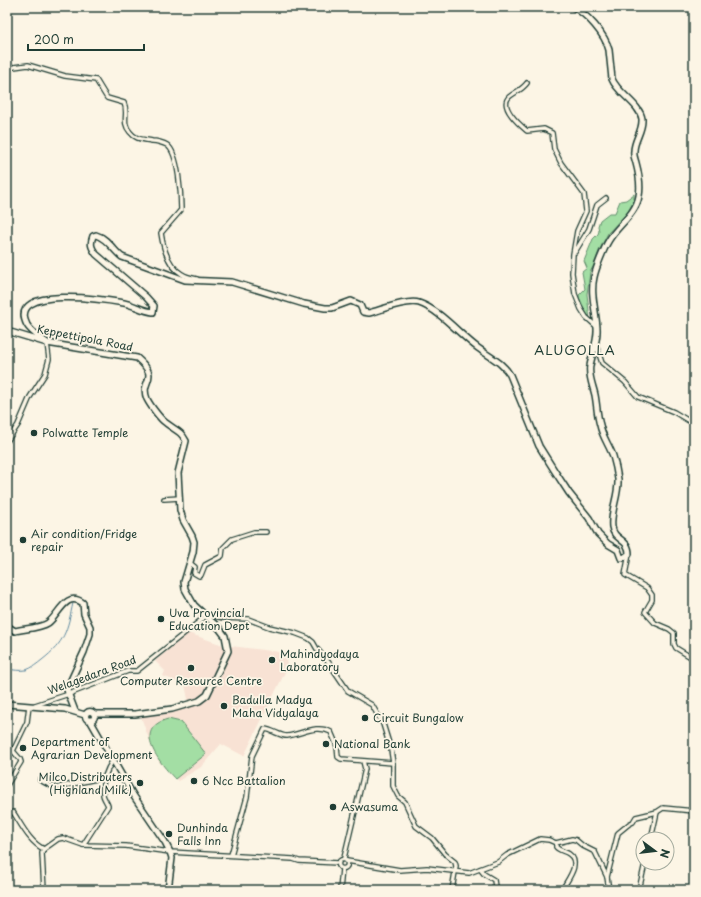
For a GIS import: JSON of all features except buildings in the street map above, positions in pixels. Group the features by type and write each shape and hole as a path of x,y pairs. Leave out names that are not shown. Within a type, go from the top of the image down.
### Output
{"main road":[{"path":"47,344 29,328 25,320 25,312 28,306 36,301 80,297 125,304 153,312 154,306 146,297 96,254 91,243 93,236 96,235 105,239 115,252 122,257 185,280 232,282 304,304 325,308 332,308 351,301 360,304 363,312 368,313 410,302 419,303 436,313 478,348 496,359 506,368 539,446 569,493 589,518 598,534 608,544 618,550 621,558 623,558 629,554 629,548 614,534 612,528 612,515 618,479 613,457 600,426 590,373 590,366 596,345 598,328 592,298 594,277 609,240 635,208 639,196 640,182 633,153 641,130 642,119 636,108 613,83 608,49 597,28 580,11 573,7"},
{"name":"Keppettipola Road","path":"7,332 47,344 138,358 149,370 150,376 146,386 148,400 164,422 182,434 186,441 178,473 180,510 183,520 194,542 193,552 184,582 185,589 194,605 219,628 225,636 228,651 207,696 199,701 152,712 135,714 94,714"},
{"path":"7,626 15,631 44,625 48,623 66,602 72,599 79,600 83,603 84,614 90,627 90,634 84,652 70,680 68,690 75,711"},
{"path":"7,704 75,711 85,715 86,719 90,720 106,749 114,759 133,795 165,842 170,852 172,858 168,890"},
{"path":"85,715 90,711 94,714 94,717 90,720"}],"street":[{"path":"7,68 28,65 65,76 96,80 107,98 124,103 126,107 125,126 131,134 138,139 167,145 172,152 179,176 181,210 161,233 162,244 172,264 181,274 201,281"},
{"path":"527,83 523,88 508,98 506,104 508,110 517,122 527,131 544,129 552,133 554,149 561,163 584,194 586,212 577,230 573,254 572,273 575,294 581,309 586,317 598,328"},
{"path":"573,254 589,229 597,206 606,198"},
{"path":"7,441 18,425 30,397 45,374 49,359 47,344"},
{"path":"596,345 602,363 625,382 638,397 674,412 688,421 694,422"},
{"path":"164,499 180,498"},
{"path":"190,563 195,567 194,573 199,576 201,575 205,565 222,556 222,548 232,539 254,532 266,532"},
{"path":"629,554 625,575 647,588 652,595 652,600 645,612 655,623 669,629 674,633 674,644 676,648 694,659"},
{"path":"206,616 210,615 223,618 248,619 269,627 295,633 308,638 313,642 329,663 348,691 372,704 383,724 393,763 393,786 398,796 405,802 416,826 432,838 445,854 455,862 456,866 452,890"},
{"name":"Welagedara Road","path":"31,706 69,694 128,671 137,671 206,616"},
{"path":"7,785 21,762 20,758 13,751 27,722 31,706"},
{"path":"231,855 247,797 252,756 266,729 271,729 285,736 313,729 328,730 334,738 338,757 341,759 393,763"},
{"path":"83,845 108,806 102,796 104,777 114,759"},
{"path":"342,869 347,866 345,848 365,769 363,761"},
{"path":"40,780 55,788 104,777"},
{"path":"608,889 607,876 618,833 633,822 636,817 657,812 663,808 694,811"},
{"path":"7,816 13,812 39,847 44,849"},
{"path":"653,831 657,812"},
{"path":"44,890 41,855 44,849 58,839 63,838 83,845 126,846 170,852 293,859 299,862 338,863 347,860 400,870 427,868 469,873 498,862 507,855 540,838 556,843 572,839 594,852 607,876"},
{"path":"556,843 557,849 572,856 574,862 574,868 562,890"},
{"path":"338,863 339,867 342,869 340,890"},
{"path":"480,869 484,874 494,880 495,887 500,890"},
{"path":"639,890 643,871"}],"shaded area":[{"name":"Badulla Madya Maha Vidyalaya","path":"188,633 223,645 288,653 287,668 244,756 221,744 201,767 178,781 160,763 152,748 140,714 189,704 185,685 163,676 165,671 155,661"}],"green space":[{"path":"634,194 634,201 627,213 608,233 590,272 587,294 590,320 579,298 579,295 585,289 582,272 587,268 584,261 593,239 598,234 600,220 609,213 615,213 620,201 626,200"},
{"path":"168,719 181,722 206,754 175,779 156,756 150,738 151,730 157,724"}],"waterway":[{"path":"7,669 26,670 50,654 67,629 73,603"}],"place":[{"name":"Polwatte Temple","path":"34,433"},
{"name":"Air condition/Fridge repair","path":"23,540"},
{"name":"Uva Provincial Education Dept","path":"161,619"},
{"name":"Mahindyodaya Laboratory","path":"272,660"},
{"name":"Computer Resource Centre","path":"191,668"},
{"name":"Badulla Madya Maha Vidyalaya","path":"224,706"},
{"name":"Circuit Bungalow","path":"365,718"},
{"name":"National Bank","path":"326,744"},
{"name":"Department of Agrarian Development","path":"23,748"},
{"name":"6 Ncc Battalion","path":"194,781"},
{"name":"Milco Distributers (Highland Milk)","path":"140,783"},
{"name":"Aswasuma","path":"333,807"},
{"name":"Dunhinda Falls Inn","path":"169,834"}],"district":[{"name":"ALUGOLLA","path":"575,350"}]}
